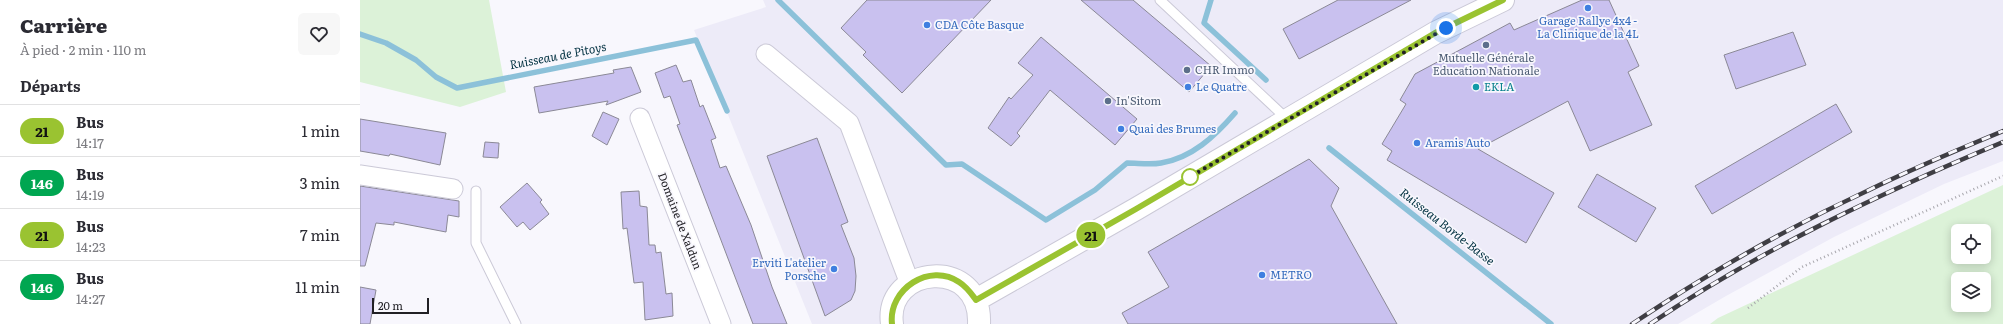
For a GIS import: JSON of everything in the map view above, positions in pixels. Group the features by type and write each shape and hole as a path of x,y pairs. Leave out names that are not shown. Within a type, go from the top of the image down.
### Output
{"street":[{"path":"976,300 1288,120 1435,33 1503,0"},
{"path":"766,54 850,123 910,284"},
{"name":"Domaine de Xaldun","path":"640,118 721,324"},
{"path":"360,176 453,190"},
{"path":"892,324 893,307 900,294 910,284 921,278 934,275 947,276 958,281 969,289 976,300 980,314 979,324"}],"lane":[{"path":"1160,0 1288,120"},
{"path":"476,192 476,243 516,324"}],"path":[{"path":"1748,308 1802,267 2003,176"}],"shaded area":[{"path":"763,0 2003,0 2003,161 1944,184 1834,237 1678,324 812,324 694,30 766,7"}],"green space":[{"path":"360,0 489,0 506,92 460,107 360,82"},
{"path":"2003,185 2003,324 1710,324 1718,318"}],"building":[{"path":"867,0 991,0 902,93 863,55 866,52 841,28"},
{"path":"1081,0 1133,0 1211,66 1189,92"},
{"path":"1338,0 1411,0 1299,59 1283,29"},
{"path":"1582,0 1609,0 1639,66 1628,72 1652,125 1590,151 1568,101 1478,149 1554,193 1526,243 1387,160 1392,151 1382,144 1406,104 1400,100 1415,74 1510,23 1514,30"},
{"path":"1793,32 1806,65 1736,89 1724,55"},
{"path":"1041,37 1137,119 1115,145 1050,90 1017,133 1020,136 1011,146 988,128 1009,97 1011,99 1033,75 1018,63"},
{"path":"676,65 683,82 691,80 700,107 703,105 716,138 711,140 720,168 726,166 751,225 772,287 787,324 753,324 677,125 680,124 670,96 664,98 655,73"},
{"path":"631,67 641,92 606,105 608,101 539,113 534,87 614,73 613,70"},
{"path":"1836,104 1852,132 1712,214 1695,186"},
{"path":"603,112 619,119 607,145 592,136"},
{"path":"360,119 446,133 440,165 390,154 389,156 360,151"},
{"path":"817,138 848,222 841,225 854,258 856,276 855,291 851,300 825,316 767,156"},
{"path":"485,142 499,143 498,158 483,157"},
{"path":"1309,159 1339,188 1331,206 1397,324 1128,324 1122,313 1169,287 1148,252"},
{"path":"1597,174 1656,208 1636,242 1578,207"},
{"path":"527,183 542,200 540,202 549,214 530,230 523,222 517,227 500,207"},
{"path":"360,186 459,201 459,217 448,215 446,232 394,222 394,225 376,223 365,266 360,266"},
{"path":"639,191 640,206 647,207 649,245 655,245 656,253 661,252 666,294 672,293 673,316 645,320 643,282 634,283 627,228 623,229 621,192"},
{"path":"360,287 376,290 370,324 360,324"}],"waterway":[{"path":"778,0 946,165 962,164 1046,220 1095,190 1127,163 1161,163 1193,151 1211,138 1235,113"},
{"name":"Ruisseau Borde-Basse","path":"1211,0 1204,23 1266,80"},
{"name":"Ruisseau de Pitoys","path":"360,34 386,43 416,60 436,77 457,88 696,40 727,111"},
{"name":"Ruisseau Borde-Basse","path":"1329,148 1551,324"}],"railway":[{"path":"1632,324 1689,287 1806,221 1900,175 2003,131"},
{"path":"1650,324 1734,272 1822,224 1957,161 2003,142"}],"bus line":[{"name":"21","path":"892,324 893,307 900,294 910,284 921,278 934,275 947,276 958,281 969,289 976,300 1004,285 1012,278 1136,209 1435,33 1503,0"}],"place":[{"name":"Garage Rallye 4x4 - La Clinique de la 4L","path":"1588,8"},
{"name":"CDA Côte Basque","path":"927,25"},
{"name":"Mutuelle Générale Education Nationale","path":"1486,45"},
{"name":"CHR Immo","path":"1187,70"},
{"name":"Le Quatre","path":"1188,87"},
{"name":"EKLA","path":"1476,87"},
{"name":"In'Sitom","path":"1108,101"},
{"name":"Quai des Brumes","path":"1121,129"},
{"name":"Aramis Auto","path":"1417,143"},
{"name":"Erviti L'atelier Porsche","path":"834,269"},
{"name":"METRO","path":"1262,275"}],"route":[{"path":"1190,177 1188,178 1435,33 1446,28"}]}
